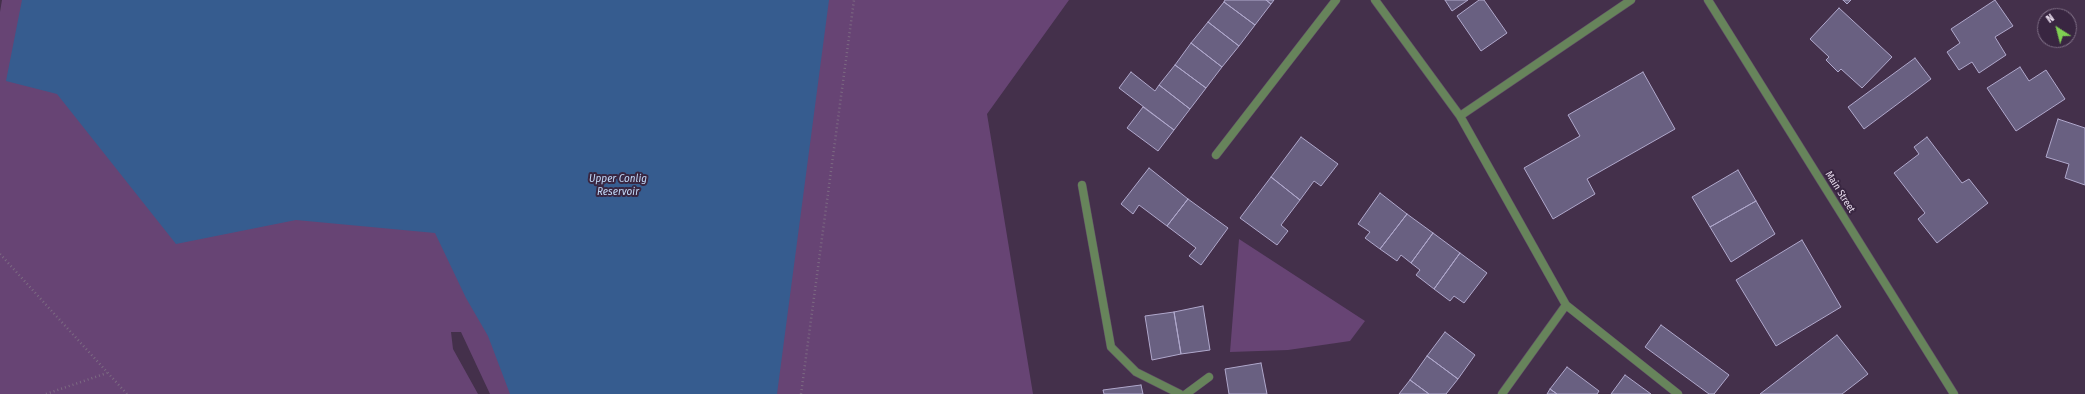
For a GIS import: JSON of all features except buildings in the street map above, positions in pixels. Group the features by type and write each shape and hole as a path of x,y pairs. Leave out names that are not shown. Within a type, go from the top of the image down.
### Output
{"street":[{"path":"1216,156 1336,0"},
{"path":"1375,0 1460,116 1566,305 1678,394"},
{"path":"1460,116 1631,0"},
{"name":"Main Street","path":"1708,0 1954,394"},
{"path":"1082,186 1111,347 1136,372 1180,394"},
{"path":"1502,394 1566,305"},
{"path":"1186,394 1209,377"}],"path":[{"path":"801,394 854,0"},
{"path":"0,254 127,394"},
{"path":"46,394 107,373"}],"shaded area":[{"path":"2,0 1069,0 987,114 1033,394 490,394 461,332 451,332 453,349 478,394 0,394 0,12"},
{"path":"1239,239 1365,321 1350,341 1288,350 1230,352"}],"water":[{"name":"Upper Conlig Reservoir","path":"22,0 829,0 777,394 510,394 488,336 466,298 435,233 296,220 176,244 57,94 6,81"}]}
